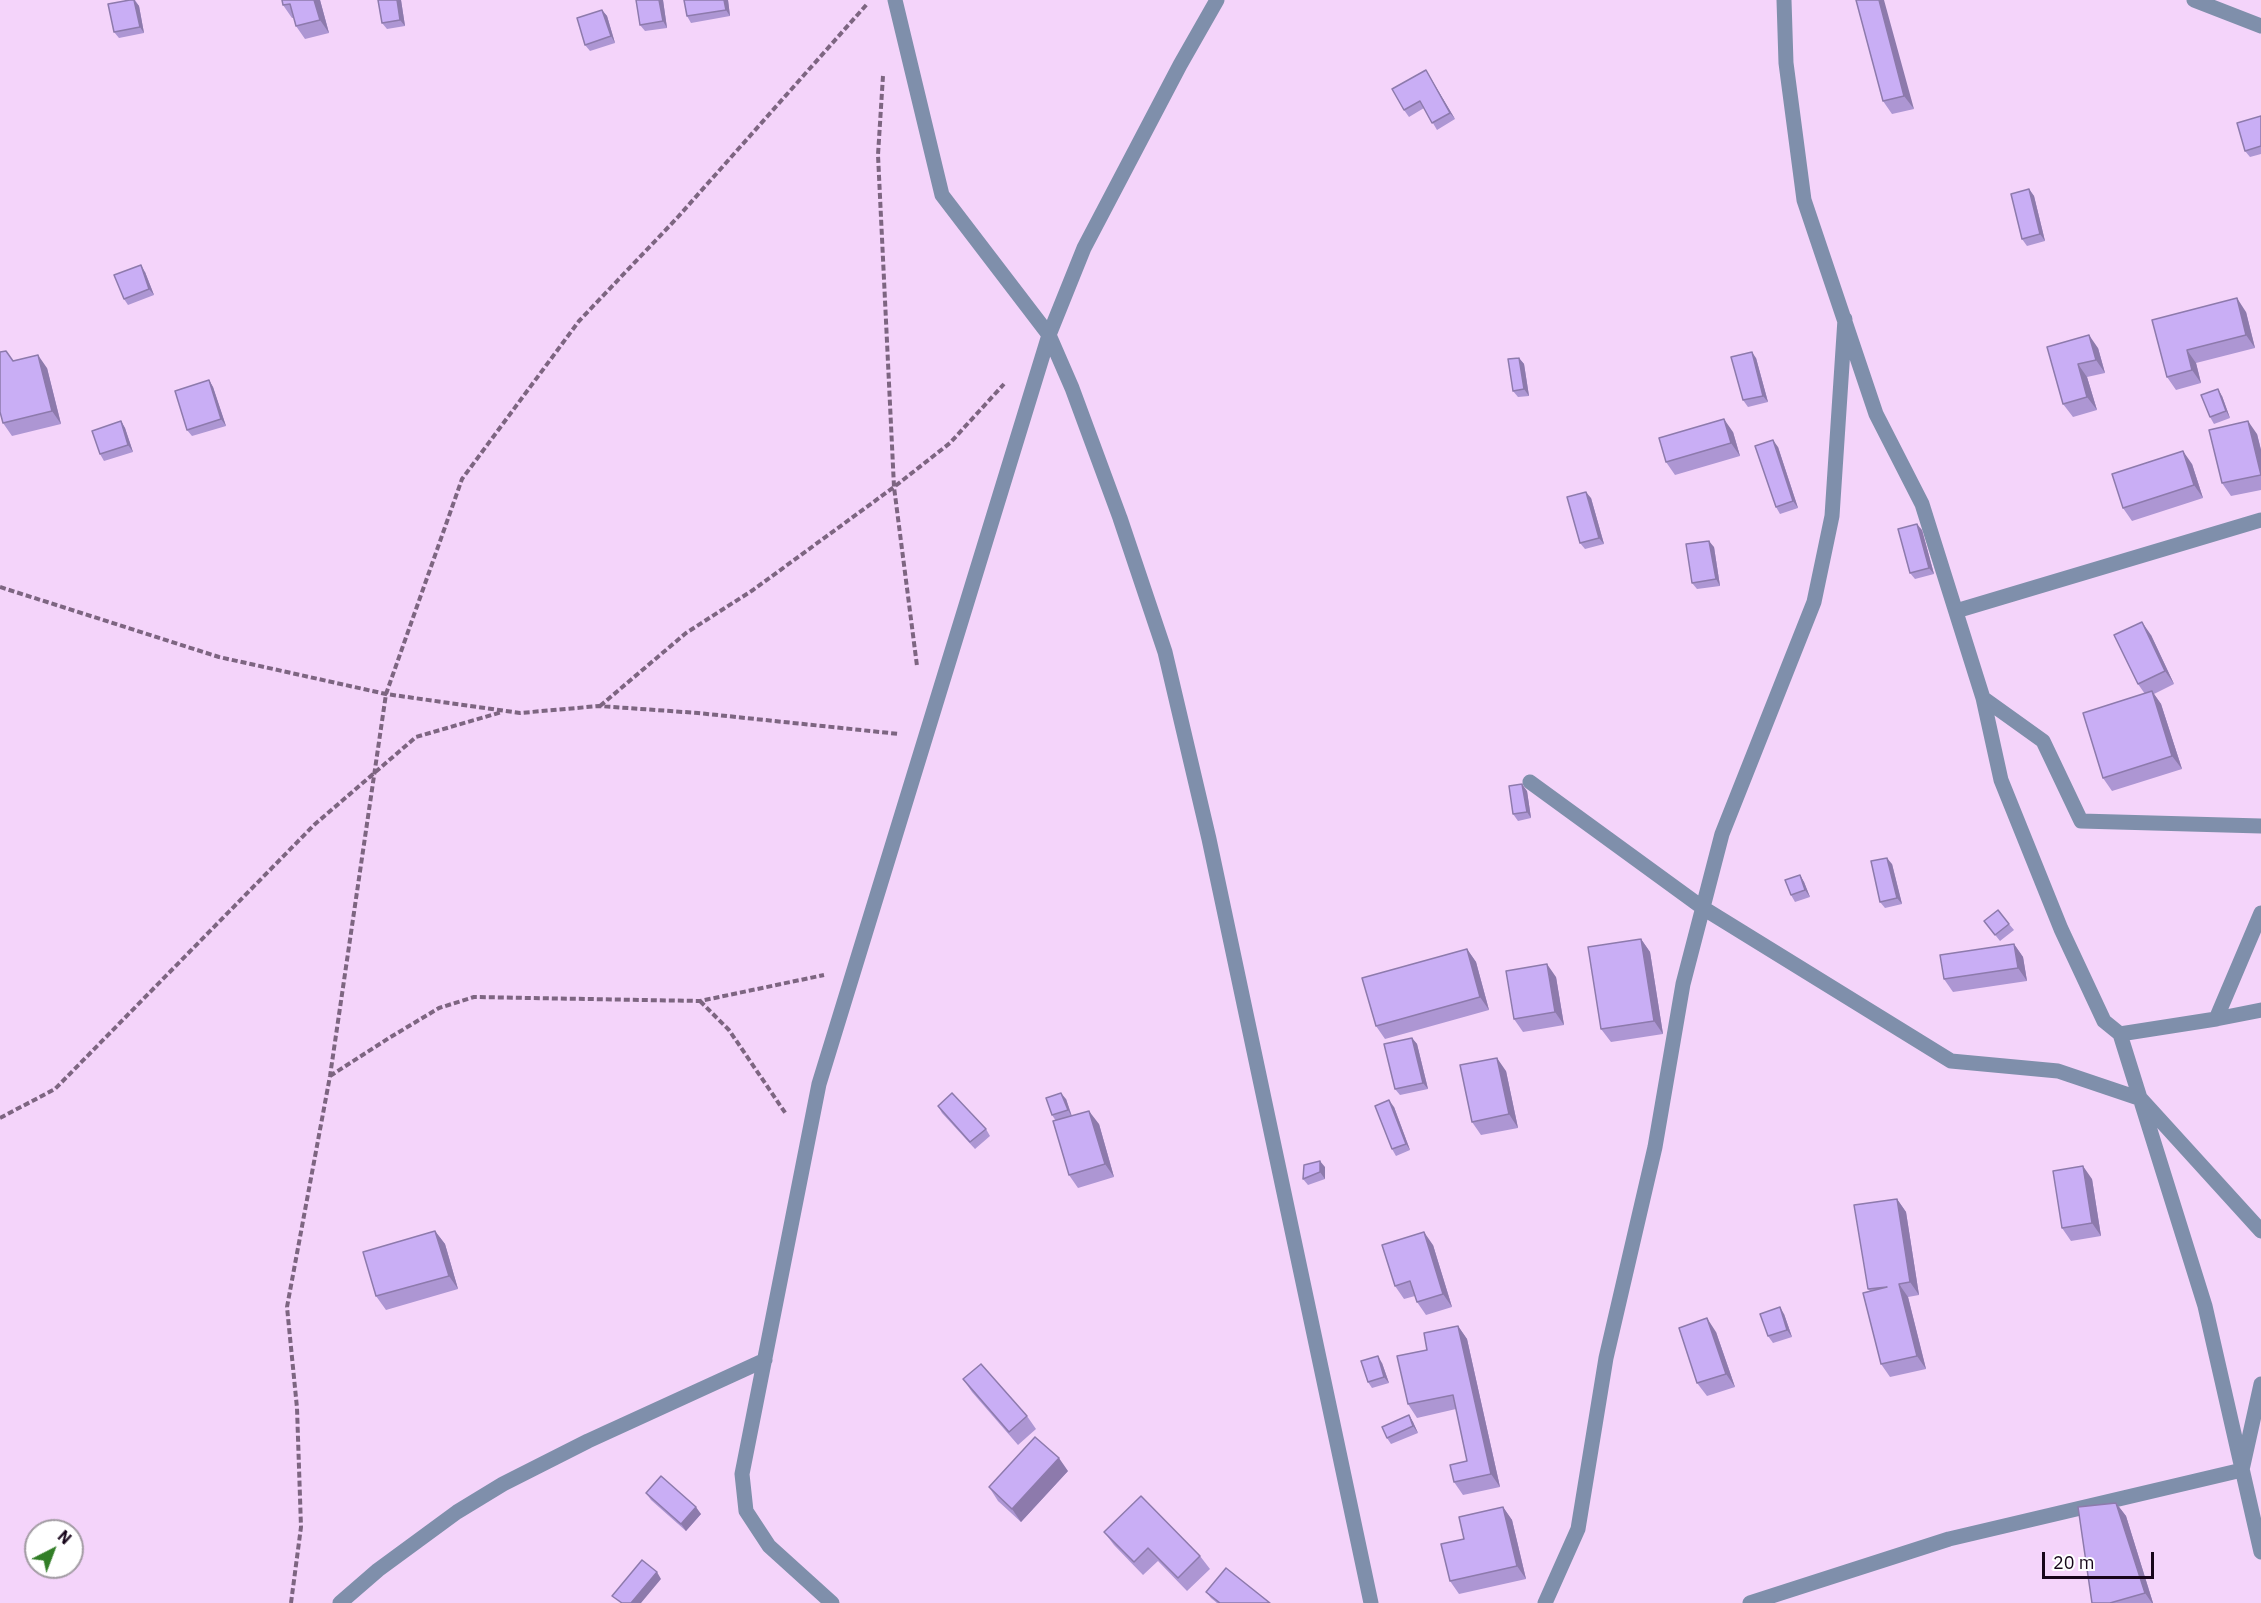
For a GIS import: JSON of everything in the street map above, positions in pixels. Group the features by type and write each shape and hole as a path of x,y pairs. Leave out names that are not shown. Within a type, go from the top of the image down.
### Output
{"street":[{"path":"895,0 942,195 1049,335 1072,388 1120,518 1165,652 1209,839 1371,1603"},
{"path":"831,1603 769,1546 746,1511 742,1474 819,1084 1049,335 1084,248 1217,0"},
{"path":"1784,0 1785,63 1804,200 1876,414 1922,504 1983,699 2001,780 2061,929 2104,1021 2120,1034 2205,1306 2261,1552"},
{"path":"2194,0 2261,26"},
{"path":"1545,1603 1578,1529 1606,1358 1655,1147 1683,984 1722,834 1814,602 1832,516 1845,319"},
{"path":"1956,611 2261,520"},
{"path":"1983,699 2043,741 2081,821 2261,826"},
{"path":"1530,782 1703,908 1951,1060 2058,1071 2141,1099 2261,1231"},
{"path":"2216,1019 2261,913"},
{"path":"2120,1034 2261,1010"},
{"path":"340,1603 378,1570 448,1518 503,1484 588,1441 765,1360"},
{"path":"2242,1470 2261,1384"},
{"path":"1750,1603 1949,1539 2242,1470"}],"path":[{"path":"291,1603 301,1527 297,1408 287,1307 330,1076 386,693 462,479 579,321 677,218 871,0"},
{"path":"883,71 878,155 894,487 918,670"},
{"path":"599,706 686,633 753,590 950,443 1011,376"},
{"path":"0,587 219,657 386,693 520,713 599,706 698,713 926,737"},
{"path":"0,1118 55,1089 314,825 416,737 505,711"},
{"path":"330,1076 439,1008 474,997 700,1000 854,969"},
{"path":"700,1000 729,1030 807,1146"}],"building":[{"path":"134,0 140,27 114,32 108,4"},
{"path":"282,0 314,0 320,20 296,26 290,4 283,5"},
{"path":"378,0 397,0 400,20 382,23"},
{"path":"636,0 659,0 663,21 640,25"},
{"path":"684,0 724,0 726,10 687,16"},
{"path":"1856,0 1879,0 1904,96 1883,101"},
{"path":"602,10 611,36 585,45 577,18"},
{"path":"1426,70 1450,113 1432,123 1420,101 1404,110 1392,89"},
{"path":"2261,116 2261,146 2245,151 2237,123"},
{"path":"2029,189 2040,234 2022,239 2011,194"},
{"path":"141,265 149,289 124,299 114,275"},
{"path":"2237,298 2246,335 2187,350 2192,370 2167,377 2152,320"},
{"path":"2089,335 2096,360 2078,364 2087,397 2063,404 2047,347"},
{"path":"6,351 13,361 38,355 52,411 3,423 0,412 0,352"},
{"path":"1752,352 1763,396 1743,400 1731,357"},
{"path":"1519,358 1524,389 1513,391 1508,359"},
{"path":"209,380 221,419 187,430 175,391"},
{"path":"2218,389 2226,411 2210,417 2201,395"},
{"path":"1724,419 1731,443 1666,462 1659,438"},
{"path":"121,421 128,445 100,454 92,431"},
{"path":"2248,421 2261,475 2222,483 2209,430"},
{"path":"1773,440 1793,501 1776,507 1755,446"},
{"path":"2183,451 2194,485 2123,508 2112,474"},
{"path":"1586,492 1599,538 1580,543 1567,497"},
{"path":"1917,524 1929,568 1910,573 1898,529"},
{"path":"1709,541 1716,579 1692,583 1686,544"},
{"path":"2142,622 2165,671 2138,684 2114,635"},
{"path":"2152,691 2172,756 2103,778 2083,713"},
{"path":"1522,784 1527,812 1513,814 1509,786"},
{"path":"1887,858 1897,898 1880,902 1871,861"},
{"path":"1800,875 1805,890 1791,895 1785,880"},
{"path":"1998,910 2009,924 1995,935 1984,921"},
{"path":"1641,939 1654,1021 1601,1029 1588,947"},
{"path":"2014,944 2018,968 1944,979 1940,955"},
{"path":"1467,949 1480,997 1376,1026 1362,978"},
{"path":"1547,964 1555,1012 1514,1019 1506,971"},
{"path":"1412,1038 1423,1083 1395,1089 1384,1044"},
{"path":"1497,1058 1509,1114 1472,1122 1460,1065"},
{"path":"952,1093 986,1129 970,1142 938,1106"},
{"path":"1061,1093 1068,1110 1052,1115 1046,1098"},
{"path":"1389,1100 1406,1144 1392,1149 1375,1106"},
{"path":"1089,1111 1105,1164 1069,1175 1053,1121"},
{"path":"1320,1161 1320,1172 1303,1179 1304,1165"},
{"path":"2083,1166 2092,1223 2062,1228 2053,1171"},
{"path":"1897,1199 1910,1282 1899,1284 1917,1356 1881,1364 1863,1293 1887,1287 1868,1289 1854,1205"},
{"path":"435,1231 449,1276 376,1296 363,1252"},
{"path":"1424,1232 1443,1294 1417,1302 1410,1281 1395,1286 1382,1245"},
{"path":"1780,1307 1787,1330 1768,1336 1760,1314"},
{"path":"1707,1318 1726,1374 1697,1383 1679,1328"},
{"path":"1458,1326 1491,1474 1454,1482 1450,1465 1467,1461 1453,1395 1408,1404 1397,1356 1427,1350 1424,1333"},
{"path":"1378,1356 1384,1377 1368,1382 1361,1361"},
{"path":"981,1364 1027,1416 1009,1432 963,1379"},
{"path":"1409,1415 1413,1426 1387,1438 1382,1427"},
{"path":"1035,1437 1059,1458 1012,1509 989,1487"},
{"path":"661,1476 696,1507 681,1524 646,1493"},
{"path":"1141,1496 1200,1556 1178,1578 1148,1548 1134,1562 1104,1532"},
{"path":"2116,1503 2145,1593 2110,1603 2092,1603 2078,1507"},
{"path":"1503,1507 1517,1566 1450,1581 1441,1544 1464,1539 1459,1517"},
{"path":"642,1560 657,1572 631,1603 622,1603 612,1596"},
{"path":"1226,1568 1270,1603 1220,1603 1206,1592"}]}
